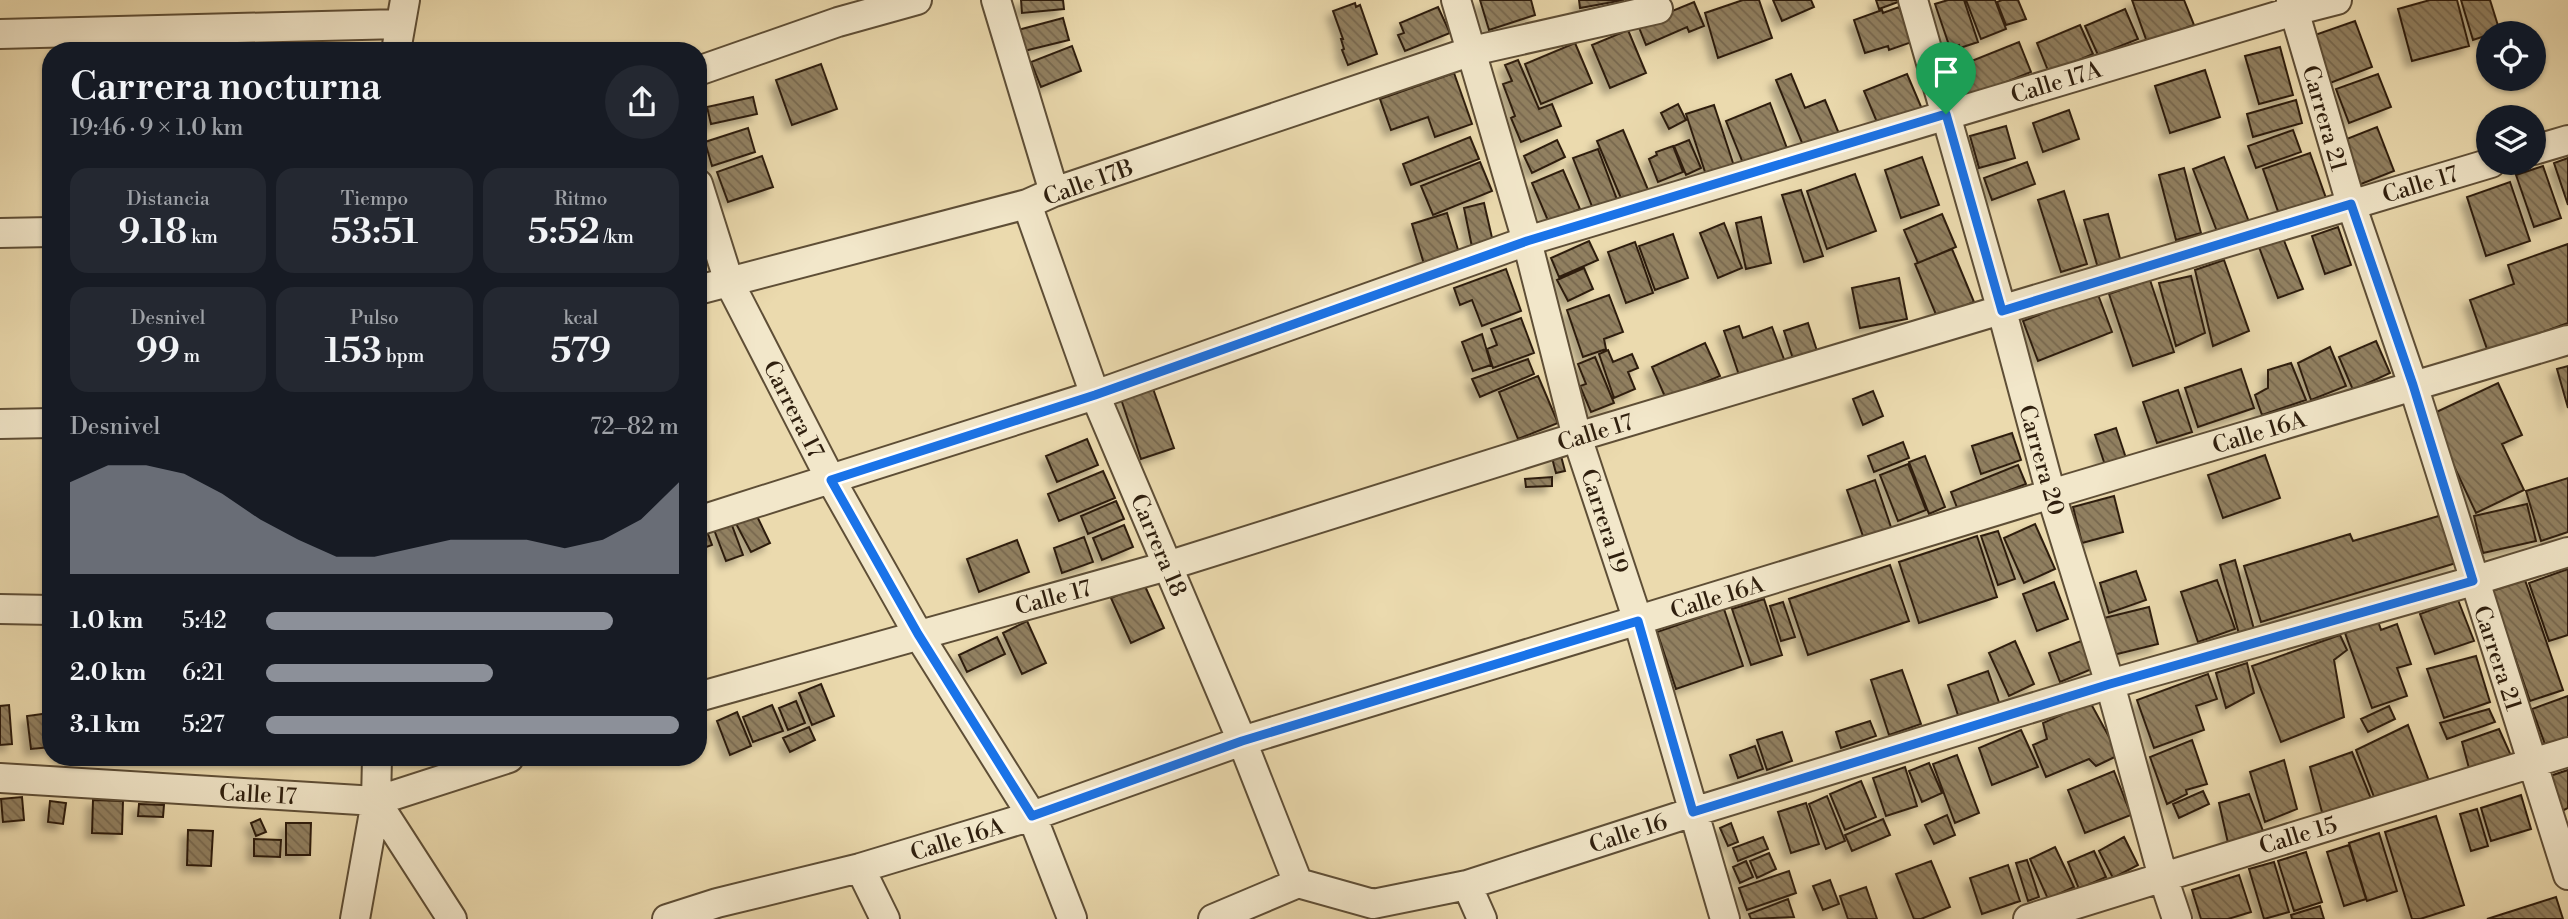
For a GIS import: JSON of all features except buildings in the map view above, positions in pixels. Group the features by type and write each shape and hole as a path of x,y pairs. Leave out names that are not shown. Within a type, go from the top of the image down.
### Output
{"street":[{"path":"707,68 838,22 918,0"},
{"path":"996,0 1054,192"},
{"name":"Carrera 19","path":"1456,0 1527,241 1577,437 1638,621 1726,919"},
{"name":"Carrera 20","path":"1913,0 2051,494 2110,684 2178,919"},
{"name":"Calle 17A","path":"707,518 1095,395 1527,241 2292,6 2337,0"},
{"name":"Carrera 21","path":"2292,6 2351,204 2413,385 2568,875"},
{"name":"Calle 17B","path":"707,288 1027,204 1054,192 1472,51 1658,9"},
{"path":"0,34 400,25"},
{"path":"2546,146 2568,140"},
{"name":"Calle 17","path":"707,694 1167,566 1577,437 2476,167"},
{"name":"Carrera 18","path":"1027,204 1095,395 1242,741 1298,883"},
{"name":"Carrera 17","path":"707,212 729,282 831,480 918,634 1032,816 1072,918"},
{"path":"0,233 42,232"},
{"name":"Calle 16A","path":"667,919 717,903 860,868 1032,816 1242,741 2051,494 2568,340"},
{"path":"0,424 42,423"},
{"name":"Calle 16","path":"1298,883 1373,904 1467,885 1693,812 2110,684 2568,552"},
{"path":"0,609 42,610"},
{"name":"Calle 15","path":"2028,919 2568,752"},
{"path":"355,919 376,801 377,766"},
{"name":"Calle 17","path":"0,778 376,801 484,766"},
{"path":"376,801 452,919"},
{"path":"860,868 884,919"},
{"path":"1213,919 1298,883"},
{"path":"1467,885 1482,919"}],"route":[{"path":"1946,114 2002,311 2351,204 2413,385 2473,581 2110,684 1693,812 1638,621 1242,741 1032,816 918,634 831,480 1095,395 1527,241 1946,114"}]}
